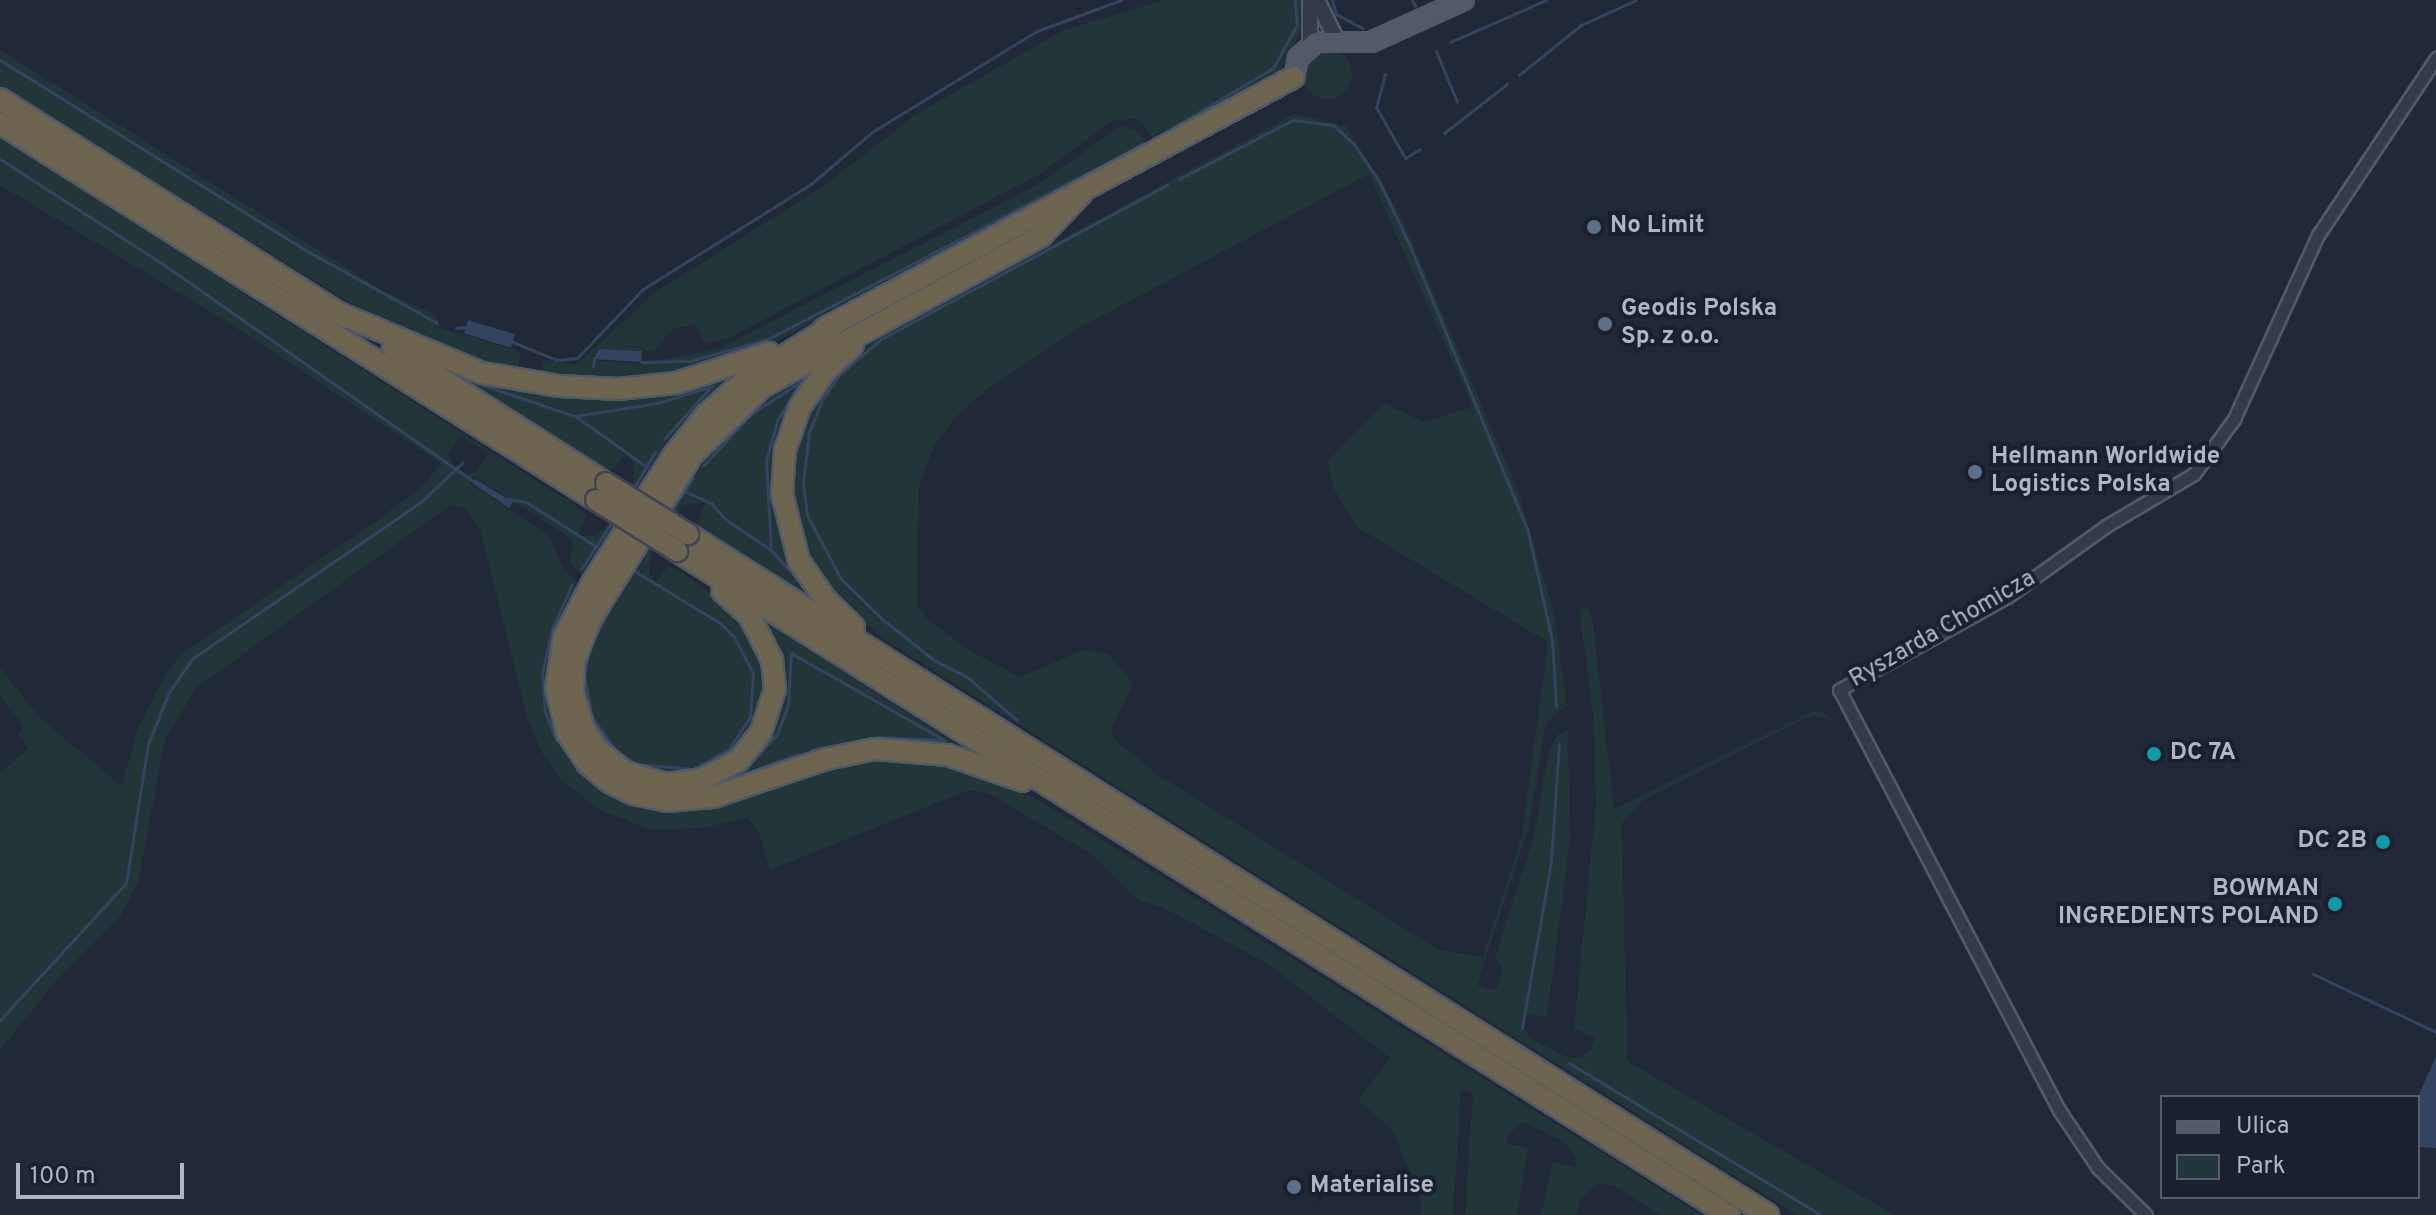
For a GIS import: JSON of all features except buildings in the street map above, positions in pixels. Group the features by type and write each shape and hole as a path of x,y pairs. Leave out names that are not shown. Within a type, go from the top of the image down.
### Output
{"highway":[{"path":"1075,803 976,762 899,749 853,752 713,797 648,798 600,775 567,733 556,688 564,637 585,594 674,455 706,415 744,381 835,324 1294,77"},
{"path":"0,99 336,312 601,491"},
{"path":"0,123 601,491 1075,803 1729,1215"},
{"path":"683,543 749,615 772,660 775,689 761,732 739,760 703,779 667,784 625,772 598,750 584,729 572,678 590,620 675,480 722,421 785,372 1041,236 1082,193"},
{"path":"904,310 847,350 811,389 785,450 785,516 811,581 843,617 998,727"},
{"path":"336,312 511,382 603,389 664,385 718,373 835,324"},
{"path":"683,543 998,727 1768,1215"}],"main road":[{"path":"1294,77 1298,58 1310,44 1337,41 1347,46 1371,42 1464,0"}],"street":[{"path":"1310,0 1310,44"},
{"path":"1317,0 1337,41"},
{"name":"Ryszarda Chomicza","path":"2146,1215 2098,1168 2059,1110 1839,690 2007,597 2106,526 2194,474 2234,419 2311,247 2436,58"}],"green space":[{"path":"1164,0 1303,0 1304,26 1276,78 1163,141 1157,142 1137,119 1113,120 1040,174 729,338 704,344 696,324 673,329 653,351 597,349 592,360 643,364 722,347 1041,183 1120,126 1137,130 1147,144 1144,151 907,276 750,354 677,375 617,382 523,376 435,349 349,302 0,86 0,50 382,290 436,315 441,328 521,352 517,373 541,377 544,360 576,365 654,293 824,186 915,115 1062,31"},
{"path":"1327,49 1344,57 1352,74 1344,91 1327,99 1310,91 1302,74 1310,57"},
{"path":"1284,96 796,358 751,387 701,434 675,470 583,616 567,657 564,695 577,733 600,763 639,786 664,791 704,787 732,774 761,747 778,711 781,687 779,655 767,623 964,749 900,741 848,745 723,785 672,793 643,789 625,783 594,761 576,736 564,705 561,679 571,635 680,456 717,412 785,360"},
{"path":"1294,114 1346,126 1401,216 1517,488 1553,609 1567,705 1546,723 1528,829 1477,985 1496,991 1503,970 1495,957 1534,837 1548,755 1557,735 1568,730 1570,841 1549,1002 1545,1017 1523,1014 1523,1024 1529,1037 1568,1058 1581,1057 1591,1049 1595,1037 1574,1029 1596,804 1593,713 1579,609 1588,608 1593,623 1614,809 1814,711 1825,713 1833,720 1815,716 1801,720 1642,801 1622,823 1627,1061 1895,1215 1797,1215 885,640 825,587 804,550 791,495 794,451 822,388 861,347","holes":["1369,174 1473,407 1423,422 1384,403 1328,461 1334,489 1357,527 1548,642 1522,836 1483,957 1439,950 1158,775 1113,738 1112,727 1133,684 1109,654 1084,650 1019,677 969,650 928,620 917,604 919,486 935,444 956,417 985,391 1077,329"]},
{"path":"0,138 573,504 587,515 577,536 594,536 604,529 634,480 633,461 626,454 611,470 598,464 450,370 505,387 558,395 699,385 739,373 679,432 585,576 569,562 573,542 562,532 474,476 469,483 549,536 564,570 579,584 554,636 547,700 568,754 608,792 635,803 864,758 948,761 1013,784 1701,1215 1659,1215 1615,1186 1597,1183 1580,1200 1576,1215 1541,1215 1553,1162 1576,1168 1575,1156 1564,1142 1524,1122 1510,1132 1506,1144 1528,1147 1517,1215 1465,1215 1473,1093 1461,1089 1453,1215 1421,1215 1422,1204 1393,1130 1358,1100 1390,1058 1268,964 1166,909 1138,900 1093,855 988,793 969,790 770,870 758,831 748,818 700,828 651,830 598,809 561,780 542,753 528,719 480,529 465,508 452,504 197,687 165,739 138,882 120,917 55,982 0,1050 0,774 28,748 19,736 23,725 0,696 0,668 40,718 122,786 138,728 167,672 184,652 378,520 426,483 441,463 221,318 0,185","holes":["460,436 489,453 476,472 467,474 452,463 448,453"]},
{"path":"827,357 777,464 818,603 697,524 705,502 682,506 650,555 649,574 656,582 668,566 683,573 740,616 765,665 765,697 757,722 736,751 712,767 675,776 633,767 603,745 581,701 585,646 697,463 757,400"}],"water":[{"path":"468,320 515,334 511,348 464,333"},
{"path":"599,349 642,351 641,362 593,359"},
{"path":"475,479 513,502 509,508 472,483"},
{"path":"2436,1056 2436,1148 2420,1147 2419,1095"}],"waterway":[{"path":"508,340 557,360 577,358 643,289 811,184 872,132 1037,31 1121,0"},
{"path":"1162,134 1273,68 1297,25 1295,0"},
{"path":"1332,0 1336,14 1362,28"},
{"path":"1412,0 1415,6"},
{"path":"1450,42 1546,0"},
{"path":"1519,75 1581,25 1636,0"},
{"path":"1436,51 1457,102"},
{"path":"0,60 309,252 437,323"},
{"path":"1385,74 1376,107 1405,158 1420,149"},
{"path":"1444,133 1507,84"},
{"path":"1179,179 1293,120 1333,125 1353,143 1379,181 1409,244 1528,532 1552,640 1556,706"},
{"path":"641,362 690,361 768,339 1143,144"},
{"path":"0,159 160,262 476,483"},
{"path":"1017,720 967,677 935,661 882,619 841,579 807,515 803,483 809,433 821,401 840,374 881,339 1167,185"},
{"path":"456,328 466,327"},
{"path":"593,366 594,359"},
{"path":"703,466 751,414 800,382"},
{"path":"771,550 766,461 777,421 800,382"},
{"path":"483,385 574,416"},
{"path":"647,467 575,416 658,403 712,386"},
{"path":"664,439 709,389"},
{"path":"633,489 655,452"},
{"path":"0,1020 126,883 148,744 169,692 193,658 421,502 462,463"},
{"path":"670,513 693,478"},
{"path":"684,491 711,503 725,519 771,550 812,596"},
{"path":"507,499 526,502 597,547"},
{"path":"581,569 614,519"},
{"path":"633,570 651,543"},
{"path":"588,652 584,676 592,717 615,750 636,764 693,769 729,749 750,717 753,673 734,637 720,623 633,570 618,595"},
{"path":"556,740 545,712 542,673 552,629 572,584"},
{"path":"592,642 611,606"},
{"path":"798,754 740,775 777,734 788,705 791,653 944,740 878,737 810,750"},
{"path":"1522,1028 1551,861 1559,743"},
{"path":"2313,974 2436,1032"},
{"path":"1569,1063 1821,1215"}],"place":[{"name":"No Limit","path":"1594,227"},
{"name":"Geodis Polska Sp. z o.o.","path":"1605,324"},
{"name":"Hellmann Worldwide Logistics Polska","path":"1975,472"},
{"name":"DC 7A","path":"2154,754"},
{"name":"DC 2B","path":"2383,842"},
{"name":"BOWMAN INGREDIENTS POLAND","path":"2335,904"},
{"name":"Materialise","path":"1294,1187"}]}
